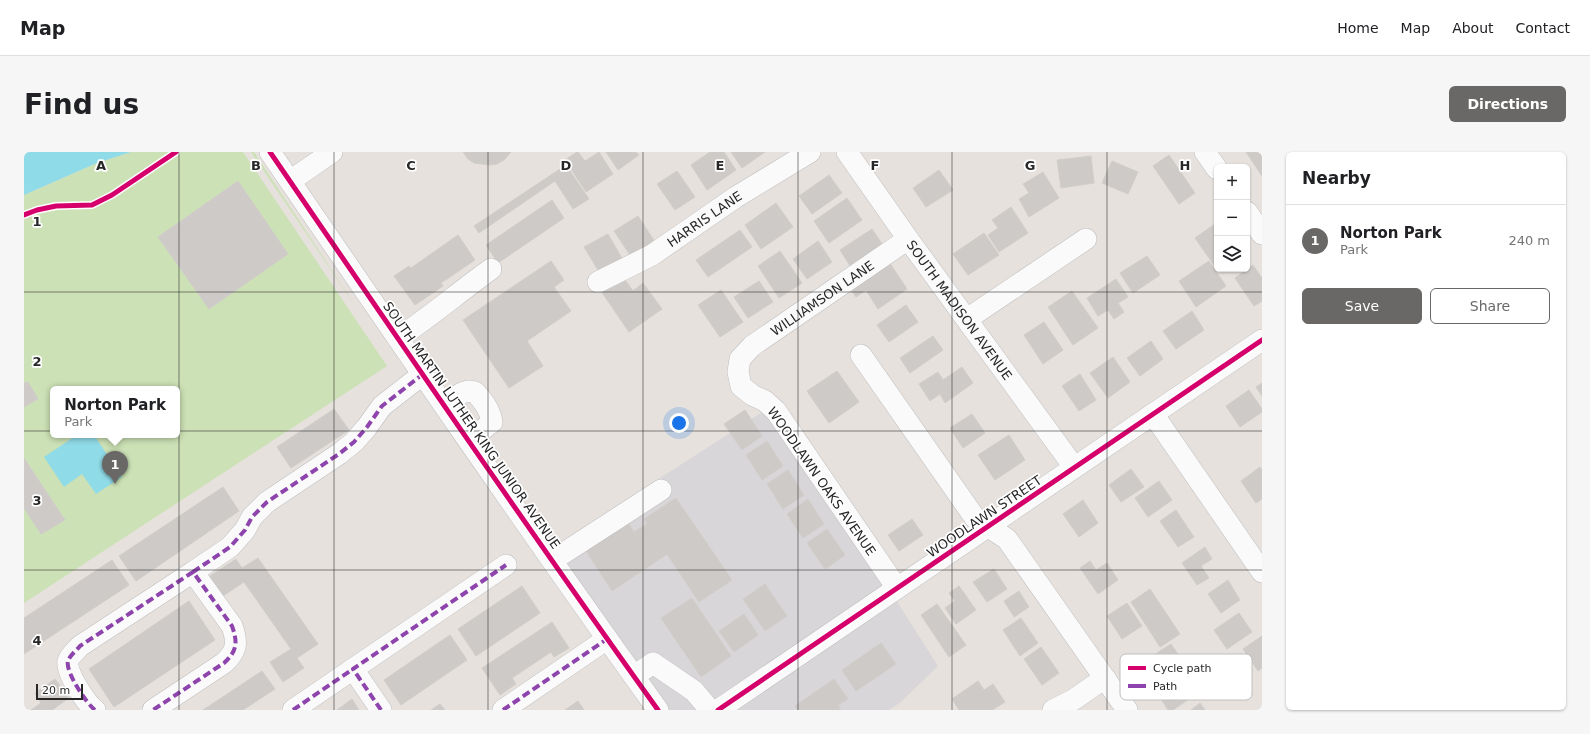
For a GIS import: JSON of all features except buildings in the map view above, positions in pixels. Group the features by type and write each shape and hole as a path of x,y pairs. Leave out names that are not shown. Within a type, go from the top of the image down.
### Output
{"street":[{"name":"SOUTH MARTIN LUTHER KING JUNIOR AVENUE","path":"270,152 607,639 658,710"},
{"path":"290,181 332,152"},
{"name":"HARRIS LANE","path":"598,282 652,255 736,197 810,152"},
{"name":"SOUTH MADISON AVENUE","path":"847,152 908,239 1074,467"},
{"path":"1205,152 1214,165"},
{"path":"1250,216 1262,234"},
{"name":"WILLIAMSON LANE","path":"740,359 752,346 908,239"},
{"path":"967,319 1086,239"},
{"path":"398,338 426,319 449,299 491,269"},
{"name":"WOODLAWN STREET","path":"718,710 1262,340"},
{"path":"861,355 975,518 1008,539 1120,700"},
{"name":"WOODLAWN OAKS AVENUE","path":"740,359 738,372 741,386 752,395 765,401 776,411 897,588"},
{"path":"95,710 69,671 68,662 73,653 80,646 230,547 245,530 252,518 267,502 339,454 354,442 382,406 423,374"},
{"path":"444,404 468,391 475,392 484,403 491,414 492,422 469,440"},
{"path":"1153,414 1262,572"},
{"path":"553,560 661,490"},
{"path":"293,710 506,565"},
{"path":"153,710 224,663 232,655 235,647 235,636 232,626 193,572"},
{"path":"503,710 607,639"},
{"path":"634,676 653,663 694,691 710,710"},
{"path":"353,669 381,710"},
{"path":"1053,710 1073,700 1105,678"},
{"path":"1120,700 1127,710"}],"shaded area":[{"path":"764,411 886,585 702,710 668,710 556,550 564,540"},
{"path":"896,600 938,666 901,702 889,710 734,710"}],"green space":[{"path":"131,152 243,152 387,366 24,603 24,195 97,163"},
{"path":"251,152 254,152 360,313"}],"water":[{"path":"24,152 131,152 97,163 24,195"},
{"path":"72,438 96,438 122,477 96,494 82,474 64,487 44,457"}],"marked path":[{"path":"193,572 230,547 245,530 252,517 267,502 339,454 354,442 382,406 423,374"},
{"path":"381,710 353,669 506,565"},
{"path":"95,710 82,695 73,680 68,666 70,657 80,646 193,572 232,626 236,642 234,651 224,663 153,710"},
{"path":"503,710 607,639"},
{"path":"293,710 353,669"}],"cycle path":[{"path":"24,215 37,210 56,206 92,205 112,195 176,152"},
{"path":"270,152 511,502 658,710"},
{"path":"718,710 1262,340"}],"place":[{"name":"Norton Park","path":"115,484"}]}
